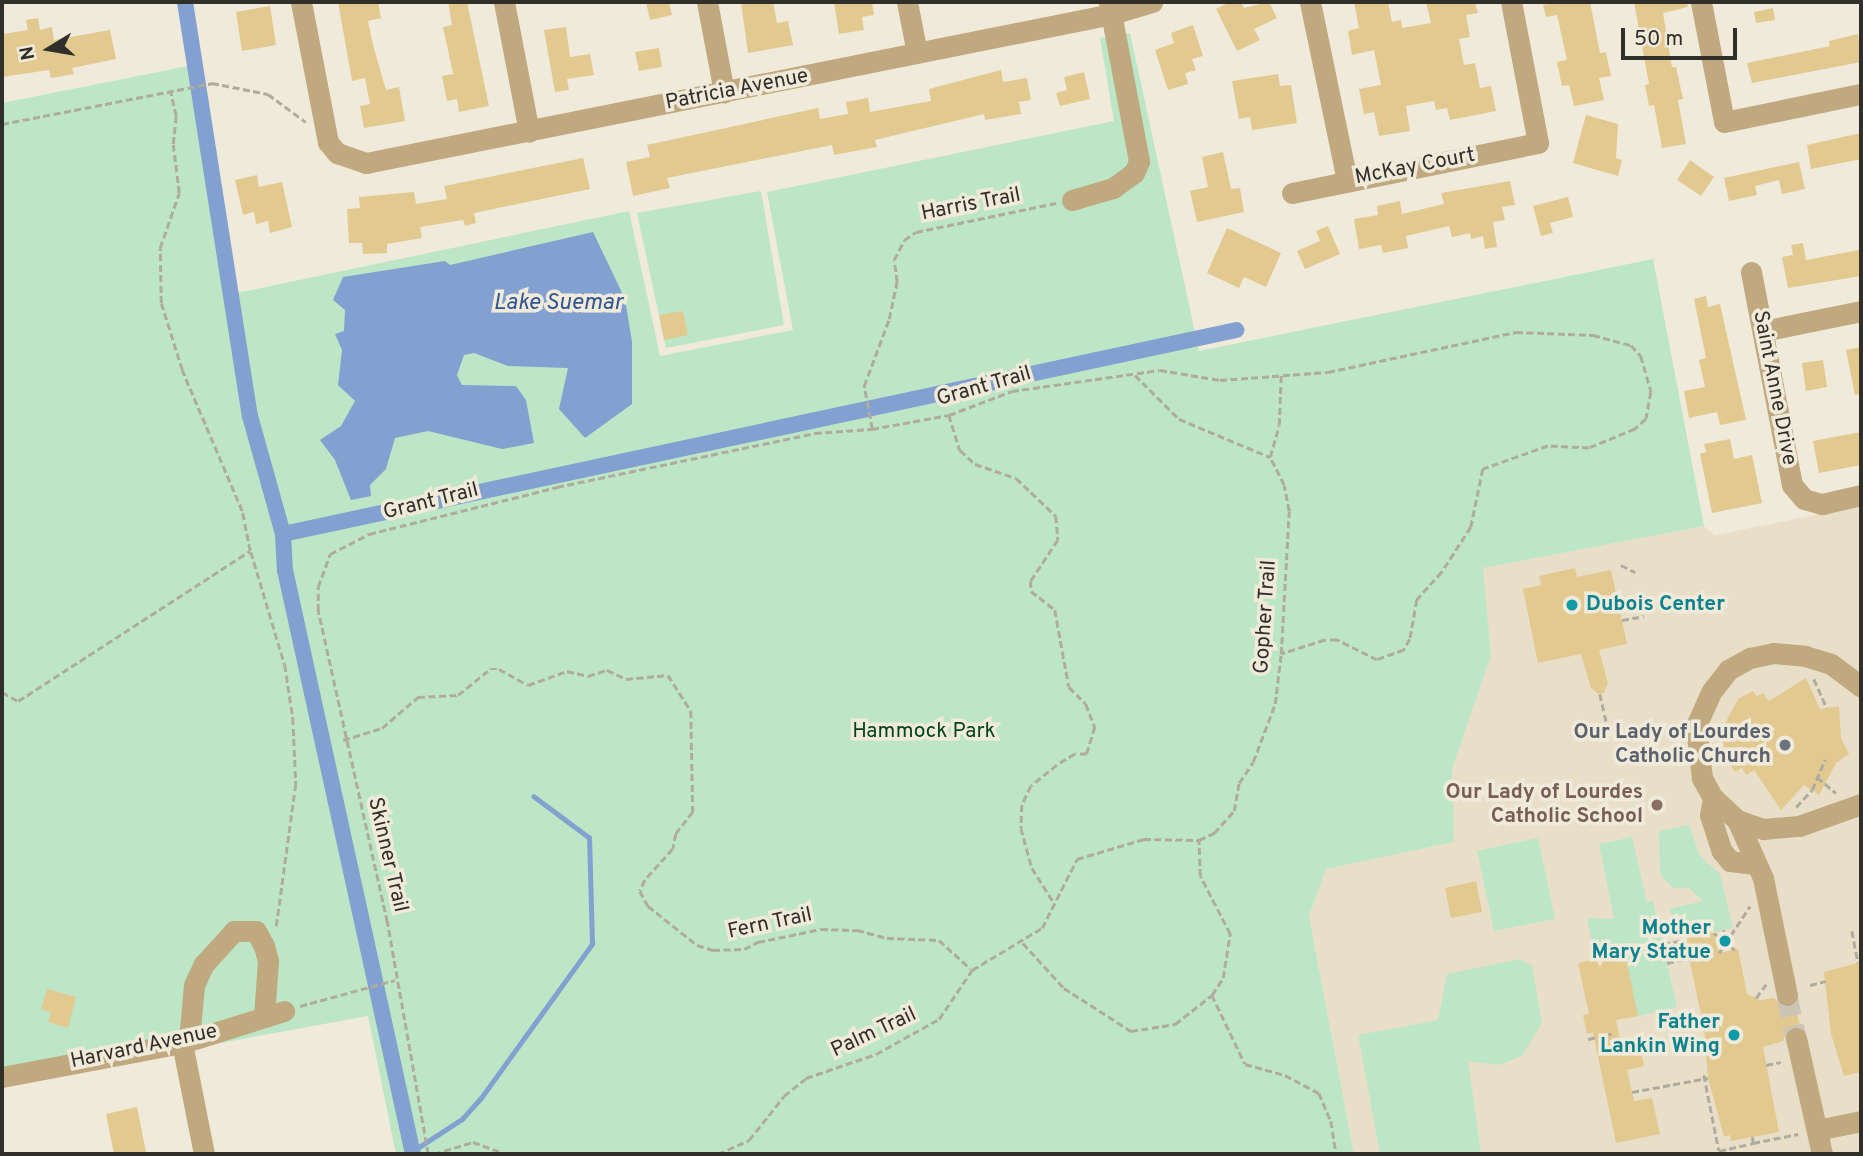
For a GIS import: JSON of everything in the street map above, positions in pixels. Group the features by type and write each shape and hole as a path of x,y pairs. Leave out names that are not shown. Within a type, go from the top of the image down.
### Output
{"street":[{"path":"301,2 328,142"},
{"path":"504,2 529,132"},
{"path":"707,2 724,92"},
{"path":"907,2 917,53"},
{"name":"Patricia Avenue","path":"328,142 337,153 366,163 917,53 1110,8 1152,2"},
{"path":"1310,2 1347,181"},
{"name":"McKay Court","path":"1292,193 1538,144 1511,2"},
{"path":"1701,2 1724,122 1861,94"},
{"path":"1072,200 1113,188 1134,173 1139,161 1110,8"},
{"name":"Saint Anne Drive","path":"1751,272 1792,485 1804,499 1822,504 1861,495"},
{"path":"1763,331 1861,310"},
{"path":"1853,801 1799,826 1763,829 1738,820 1713,798 1697,759 1696,726 1711,692 1728,670 1749,658 1773,653 1796,655 1830,664 1861,687"},
{"path":"1713,798 1710,814 1722,851 1730,861 1754,864"},
{"path":"1738,820 1754,864 1763,878 1787,995"},
{"path":"204,1154 185,1041 194,985 217,947 234,931 246,928 261,938 268,961 274,1014"},
{"name":"Harvard Avenue","path":"2,1077 185,1041 274,1014"},
{"path":"1796,1038 1810,1131 1822,1154"},
{"path":"1810,1131 1861,1121"}],"path":[{"path":"2,124 170,91 195,89 212,83 268,94 328,142"},
{"path":"170,91 176,116 173,144 178,193 160,248 161,303 182,370 242,511 250,551 285,665 296,784 282,896 268,961"},
{"name":"Harris Trail","path":"871,427 864,399 864,386 889,319 897,282 894,261 904,240 916,232 1072,200"},
{"name":"Grant Trail","path":"324,565 330,554 369,534 557,487 815,433 949,415 1012,391 1160,370 1220,380 1328,372 1516,332 1593,335 1631,345 1641,356 1651,392 1646,419 1635,429 1588,448 1548,446 1483,469 1471,527 1442,572 1417,600 1410,639 1392,657 1377,660 1337,640 1281,654"},
{"path":"1134,373 1179,419 1270,457 1279,425 1281,375"},
{"path":"949,415 960,450 967,457 1016,478 1056,516 1058,540 1031,581 1031,591 1055,610 1069,687 1086,704 1095,727 1087,754 1075,754 1057,765 1031,786 1021,805 1021,828 1032,868 1054,903"},
{"name":"Gopher Trail","path":"1199,840 1214,834 1234,811 1239,783 1253,762 1275,704 1281,654 1289,512 1284,485 1270,457"},
{"path":"2,692 18,701 250,551"},
{"name":"Skinner Trail","path":"324,565 318,611 343,740 397,980 428,1152"},
{"path":"1621,565 1635,572"},
{"path":"1622,621 1644,616"},
{"path":"1796,655 1827,708"},
{"name":"Fern Trail","path":"343,740 382,728 418,697 458,695 489,669 499,669 527,685 567,671 588,676 607,670 626,679 668,675 691,711 692,812 676,834 673,849 645,880 640,891 648,906 697,945 713,950 744,950 758,942 821,929 857,930 887,938 939,940 972,970"},
{"path":"1600,694 1606,721"},
{"path":"1788,815 1812,790 1825,760"},
{"path":"1817,777 1853,801"},
{"name":"Palm Trail","path":"718,1154 749,1140 784,1096 806,1078 876,1054 939,1019 972,970 1023,943 1042,928 1077,859 1144,839 1199,840"},
{"path":"1023,943 1064,988 1131,1031 1152,1032 1175,1024 1212,995 1223,978 1230,934 1200,876 1199,840"},
{"path":"1719,953 1754,900"},
{"path":"1724,930 1726,943"},
{"path":"1852,931 1858,962"},
{"path":"1714,933 1735,950"},
{"path":"1663,944 1685,940"},
{"path":"1667,963 1689,958"},
{"path":"1756,998 1771,978"},
{"path":"274,1014 368,985 397,980"},
{"path":"1810,985 1826,981"},
{"path":"1212,995 1245,1064 1285,1075 1319,1093 1331,1121 1336,1154"},
{"path":"1662,1010 1666,1025"},
{"path":"1588,1039 1611,1034"},
{"path":"1766,1065 1788,1061"},
{"path":"1632,1092 1706,1077 1719,1151 1810,1131"},
{"path":"1752,1137 1753,1143"},
{"path":"434,1154 473,1142 506,1154"}],"shaded area":[{"name":"Our Lady of Lourdes Catholic School","path":"1861,506 1861,1154 1354,1154 1309,916 1326,869 1453,842 1452,769 1491,656 1482,568 1704,526 1715,535"}],"green space":[{"name":"Hammock Park","path":"1130,33 1199,351 1653,259 1704,526 1483,568 1491,656 1452,769 1454,842 1326,869 1309,916 1354,1154 396,1154 368,1016 2,1083 2,103 198,64 237,293 629,211 660,356 793,330 767,192 1114,121 1100,38"},
{"path":"761,191 784,325 666,348 637,213"},
{"path":"1689,825 1700,856 1720,874 1733,928 1685,938 1669,909 1703,901 1689,888 1673,888 1660,874 1659,831"},
{"path":"1632,837 1647,902 1653,901 1677,1007 1638,1016 1595,960 1587,918 1614,919 1599,844"},
{"path":"1538,838 1555,919 1494,931 1477,851"},
{"path":"1520,959 1532,966 1542,1023 1522,1056 1499,1065 1468,1061 1481,1154 1380,1154 1358,1035 1438,1020 1447,974"}],"water":[{"name":"Lake Suemar","path":"593,232 625,299 632,342 632,404 585,438 559,409 568,368 508,366 474,353 464,355 457,375 462,385 516,386 526,400 534,443 502,449 428,431 395,438 386,469 370,485 371,496 351,500 335,460 320,440 341,426 355,401 338,385 342,350 335,334 344,331 345,310 333,300 343,277 445,261 450,265"}],"building":[{"path":"338,2 378,2 381,18 368,21 373,45 386,90 399,87 405,121 364,128 360,106 370,104 365,78 352,81"},
{"path":"448,2 467,2 489,106 459,112 457,99 447,101 442,76 453,74 443,27 452,25"},
{"path":"646,2 669,2 672,15 650,20"},
{"path":"741,2 773,2 777,23 788,21 793,45 748,53"},
{"path":"834,2 872,2 874,15 862,17 864,30 839,34"},
{"path":"1230,2 1241,2 1244,8 1269,2 1277,18 1254,29 1260,40 1237,51 1216,9"},
{"path":"1354,2 1388,2 1392,22 1401,20 1402,28 1431,23 1426,2 1475,2 1478,13 1466,15 1470,37 1459,39 1464,65 1475,63 1480,88 1491,86 1496,111 1450,120 1447,108 1436,110 1434,101 1406,106 1410,131 1379,136 1374,112 1364,114 1359,89 1381,85 1374,50 1352,55 1348,31 1359,28"},
{"path":"1557,2 1590,2 1600,53 1606,52 1611,76 1599,78 1604,100 1574,106 1569,85 1562,86 1557,62 1567,60 1557,15 1546,17 1543,5"},
{"path":"1634,2 1687,2 1688,7 1663,13 1672,67 1676,67 1683,99 1678,100 1686,144 1662,148 1654,105 1649,106 1645,85 1649,84"},
{"path":"270,6 276,45 242,51 236,12"},
{"path":"1773,8 1775,20 1756,23 1754,12"},
{"path":"38,18 40,30 52,27 54,40 110,30 116,59 72,68 74,74 51,78 49,70 2,77 3,34 28,30 26,20"},
{"path":"1193,25 1203,56 1192,59 1196,70 1185,73 1188,84 1168,90 1155,50 1174,43 1171,33"},
{"path":"566,27 570,57 590,54 594,75 567,79 569,90 555,92 544,30"},
{"path":"1858,34 1861,62 1752,83 1747,63 1830,46 1829,41"},
{"path":"659,48 662,67 639,71 635,52"},
{"path":"1001,70 1003,82 1027,78 1031,100 1019,102 1021,114 985,120 984,114 875,140 877,147 834,155 832,145 667,178 670,188 633,196 626,162 650,157 647,145 818,108 820,119 848,114 846,102 868,98 870,112 931,101 929,89"},
{"path":"1084,72 1090,99 1060,106 1056,93 1067,90 1064,77"},
{"path":"1278,74 1280,86 1291,85 1297,123 1252,130 1250,117 1239,119 1232,81"},
{"path":"1586,115 1618,124 1616,158 1622,160 1618,176 1573,163"},
{"path":"1861,133 1861,159 1811,169 1807,145"},
{"path":"1223,152 1231,189 1240,188 1244,212 1197,222 1190,191 1208,187 1202,157"},
{"path":"583,158 590,189 474,213 476,223 465,226 463,220 420,227 422,238 387,244 387,253 363,254 362,243 349,243 347,209 360,208 359,197 414,192 416,204 447,199 444,186"},
{"path":"1690,160 1714,177 1701,196 1677,180"},
{"path":"1799,162 1805,189 1782,194 1779,180 1755,186 1757,195 1729,201 1724,178"},
{"path":"257,175 259,187 282,182 292,227 270,233 268,221 256,224 254,212 243,215 235,180"},
{"path":"1510,181 1515,205 1502,207 1505,220 1493,222 1497,247 1485,249 1483,236 1471,239 1470,233 1452,237 1449,226 1406,236 1408,248 1383,253 1381,245 1359,249 1354,219 1378,215 1377,206 1400,201 1402,214 1444,204 1441,193"},
{"path":"1568,197 1573,217 1550,223 1553,233 1541,236 1533,206"},
{"path":"1328,226 1340,254 1305,269 1297,251 1320,241 1316,231"},
{"path":"1227,228 1281,253 1266,287 1244,277 1239,288 1207,273"},
{"path":"1803,243 1806,260 1859,250 1861,276 1788,288 1782,257 1793,255 1791,245"},
{"path":"1706,296 1708,307 1720,304 1746,420 1720,425 1717,412 1689,418 1684,391 1705,387 1699,360 1706,358 1694,299"},
{"path":"683,311 688,335 664,340 659,315"},
{"path":"1861,347 1861,394 1855,395 1846,350"},
{"path":"1823,360 1827,387 1806,391 1802,363"},
{"path":"1861,432 1861,465 1819,473 1813,441"},
{"path":"1730,439 1734,459 1752,455 1762,503 1712,513 1700,454 1706,452 1704,444"},
{"name":"Dubois Center","path":"1575,568 1577,577 1611,570 1627,644 1599,650 1608,683 1604,693 1598,694 1591,688 1581,654 1538,663 1523,589 1541,585 1539,576"},
{"name":"Our Lady of Lourdes Catholic Church","path":"1806,678 1820,709 1839,706 1841,738 1849,754 1836,763 1819,795 1804,785 1781,810 1754,770 1746,775 1742,768 1735,772 1725,757 1722,729 1738,699 1753,691 1757,696 1763,693 1769,701"},
{"path":"1476,881 1482,912 1451,918 1445,888"},
{"name":"Father Lankin Wing","path":"1714,932 1719,953 1738,949 1747,994 1760,1000 1774,998 1784,1008 1795,1005 1800,1026 1787,1029 1783,1041 1763,1047 1779,1132 1731,1141 1730,1135 1724,1137 1708,1078 1704,1029 1685,938"},
{"path":"1625,953 1638,1016 1616,1020 1621,1043 1639,1040 1644,1066 1627,1070 1634,1101 1652,1098 1660,1134 1616,1143 1593,1033 1587,1034 1583,1015 1589,1014 1578,963"},
{"path":"1861,962 1861,1072 1844,1076 1831,1034 1824,972"},
{"path":"47,989 76,997 68,1028 48,1022 51,1012 41,1009"},
{"path":"137,1107 146,1152 114,1154 106,1114"}],"waterway":[{"path":"185,2 250,416 283,534 285,570 413,1154"},
{"path":"283,534 1236,330"},
{"path":"413,1151 462,1119 481,1098 592,944 589,838 534,797"}],"tunnel":[{"path":"1787,995 1796,1038"}],"place":[{"name":"Dubois Center","path":"1572,605"},
{"name":"Our Lady of Lourdes Catholic Church","path":"1785,745"},
{"name":"Our Lady of Lourdes Catholic School","path":"1657,805"},
{"name":"Mother Mary Statue","path":"1725,941"},
{"name":"Father Lankin Wing","path":"1734,1035"}]}
